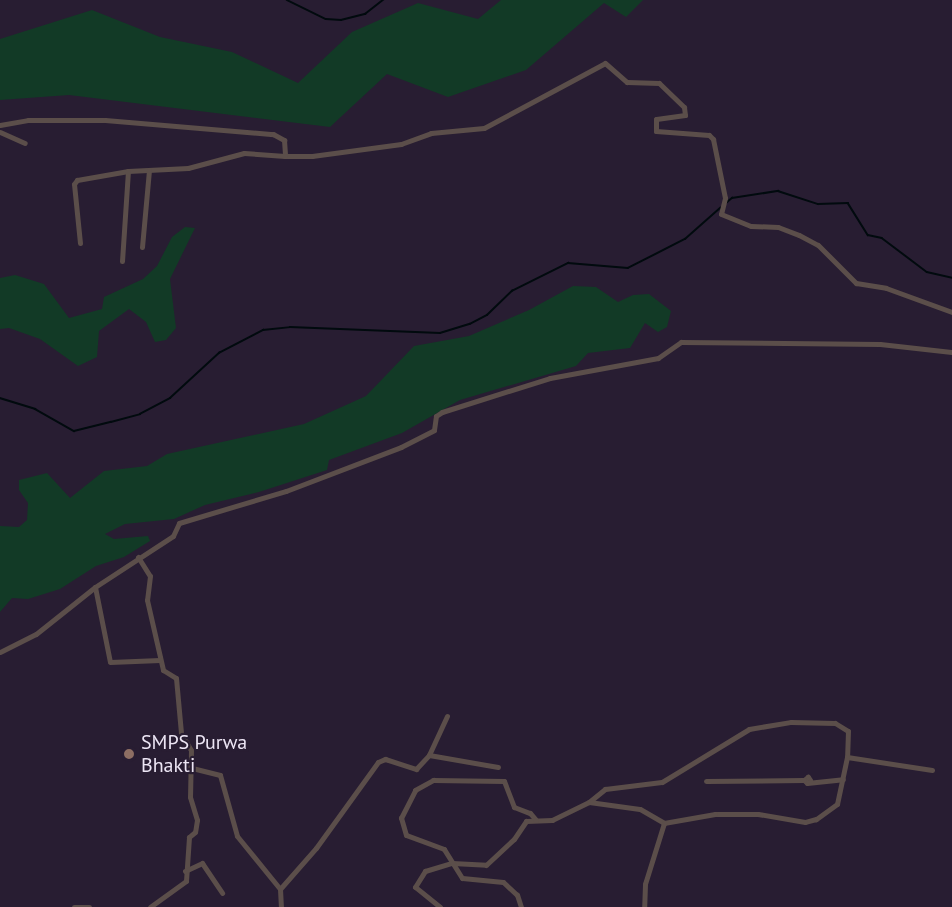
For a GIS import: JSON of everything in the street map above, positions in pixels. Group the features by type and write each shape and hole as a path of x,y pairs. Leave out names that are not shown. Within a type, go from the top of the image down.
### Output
{"street":[{"path":"80,243 75,182 128,171 188,168 244,153 285,156 402,144 431,132 484,128 605,63 627,82 659,83 684,107 685,115 656,119 656,131 709,135 712,139 725,198 721,214 751,226 778,227 799,235 818,245 856,283 886,288 952,312"},
{"path":"0,125 35,119 105,120 273,134 284,140 285,156"},
{"path":"0,132 26,143"},
{"path":"142,247 149,170"},
{"path":"122,261 128,171"},
{"path":"0,652 36,634 95,587 174,535 179,522 286,491 411,442 434,430 440,412 550,378 658,358 676,343 859,343 952,352"},
{"path":"138,557 150,576 147,600 160,660 164,672 176,678 181,733 192,750 188,767 190,797 197,820 195,832 189,837 184,884 150,907"},
{"path":"95,587 110,662 160,660"},
{"path":"280,889 316,848 378,762 385,759 416,769 429,755 447,716"},
{"path":"440,907 418,892 417,881 431,867 452,863 486,865 514,839 526,821 552,820 588,802 605,789 662,782 749,729 791,722 841,725 848,731 848,757 837,804 805,822 758,814 715,814 664,823 640,809 588,802"},
{"path":"429,755 498,767"},
{"path":"848,757 932,770"},
{"path":"188,767 220,775 237,836 280,889 281,907"},
{"path":"706,781 843,779"},
{"path":"521,907 508,885 498,880 469,881 452,863 444,849 409,838 401,828 401,818 415,790 427,781 504,781 514,807 530,813 536,820"},
{"path":"644,907 645,884 664,823"},
{"path":"185,871 202,863 222,893"},
{"path":"74,907 89,907"}],"green space":[{"path":"501,0 643,0 626,17 604,3 526,70 448,97 387,74 330,127 69,95 0,100 0,39 92,10 160,37 232,52 298,83 352,32 418,3 478,19"},
{"path":"185,227 195,228 170,279 176,328 166,340 155,342 146,322 129,309 99,331 97,357 78,366 40,339 9,328 0,329 0,278 15,275 44,284 69,318 102,309 104,297 143,279 157,266 172,237"},
{"path":"573,286 596,287 618,302 633,295 649,294 671,311 667,327 658,332 645,323 630,348 588,353 576,366 460,400 402,433 329,460 327,470 259,492 205,505 174,519 125,524 105,534 114,539 148,536 150,541 124,557 96,566 60,589 28,599 12,598 0,612 0,526 19,527 27,520 28,503 19,490 19,480 47,473 70,498 104,471 147,466 167,454 304,424 366,396 414,346 469,336 529,310"}],"waterway":[{"path":"287,0 326,19 341,20 365,14 383,0"},
{"path":"726,203 732,198 778,191 818,204 848,203 868,235 882,238 927,272 952,278"},
{"path":"0,398 35,409 74,431 111,422 140,414 170,398 219,353 263,330 290,327 440,333 470,324 487,315 512,291 568,263 628,268 685,239 720,208"}],"place":[{"name":"SMPS Purwa Bhakti","path":"129,754"}]}
